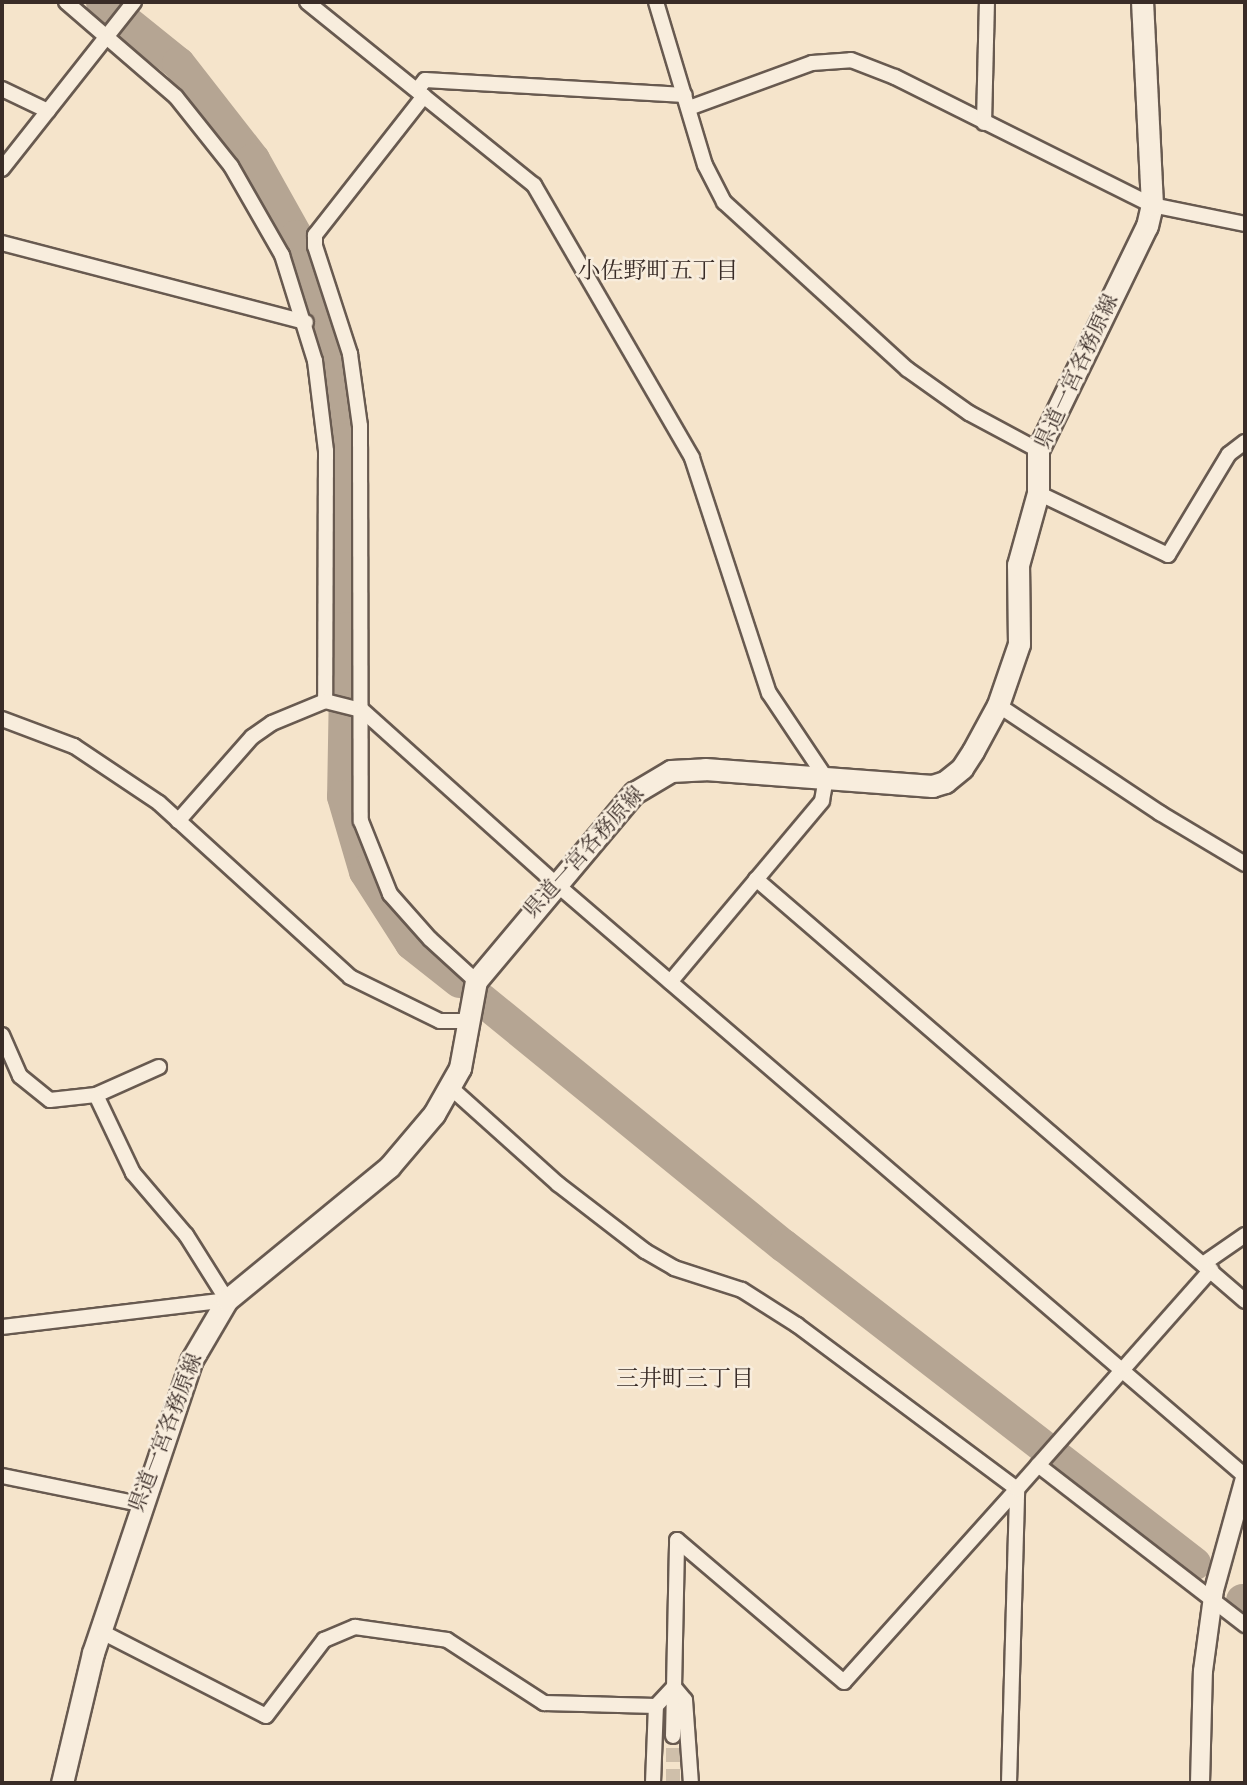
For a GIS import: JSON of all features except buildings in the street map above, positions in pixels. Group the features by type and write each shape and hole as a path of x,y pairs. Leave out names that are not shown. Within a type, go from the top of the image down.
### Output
{"main road":[{"name":"県道一宮各務原線","path":"62,1783 100,1631 140,1504 191,1361 227,1300 389,1167 451,1088 460,1068 466,1021 476,981 555,883 634,793 671,771 932,786 945,782 962,768 998,705 1018,644 1021,542 1038,493 1038,450 1147,226 1152,205 1142,2"}],"street":[{"path":"66,2 111,31 176,97 231,166 282,255 306,321 326,451 330,703"},
{"path":"307,2 534,185 692,458 769,693 827,778 822,800 670,982"},
{"path":"656,2 705,165 724,202 907,369 969,413 1038,450"},
{"path":"984,123 986,2"},
{"path":"2,169 131,6"},
{"path":"476,981 430,940 390,894 361,821 357,756 360,426 351,354 315,235 420,93 425,80 687,101 812,63 850,60 895,77 1152,205 1245,223"},
{"path":"2,89 48,111"},
{"path":"2,243 306,321"},
{"path":"1038,493 1168,555 1229,454 1245,442"},
{"path":"178,821 252,737 272,723 330,703 359,709 555,883 1245,1477 1213,1599 1203,1671 1200,1783"},
{"path":"998,705 1149,806 1245,864"},
{"path":"2,719 41,730 85,752 159,803 350,977 440,1021 466,1021"},
{"path":"756,879 1245,1301"},
{"path":"2,1035 20,1076 50,1100 96,1095 159,1067"},
{"path":"451,1088 558,1184 645,1251 674,1268 742,1290 797,1325 1017,1489"},
{"path":"2,1327 227,1300 186,1235 133,1173 96,1095"},
{"path":"673,1736 677,1540 844,1682 1017,1489 1207,1267 1245,1235"},
{"path":"1046,1455 1245,1626"},
{"path":"2,1476 140,1504"},
{"path":"1009,1783 1017,1489"},
{"path":"100,1631 266,1716 324,1640 355,1627 447,1640 544,1703 656,1706"},
{"path":"653,1783 656,1706 674,1687"},
{"path":"674,1687 685,1700 691,1783"}],"waterway":[{"path":"102,2 178,63 253,159 296,236 325,325 342,439 346,628 343,796 365,871 411,943 459,981"},
{"path":"481,999 783,1245 1194,1563"}],"tunnel":[{"path":"673,1736 673,1783"}],"district":[{"name":"小佐野町五丁目","path":"658,272"},
{"name":"三井町三丁目","path":"685,1380"}]}
